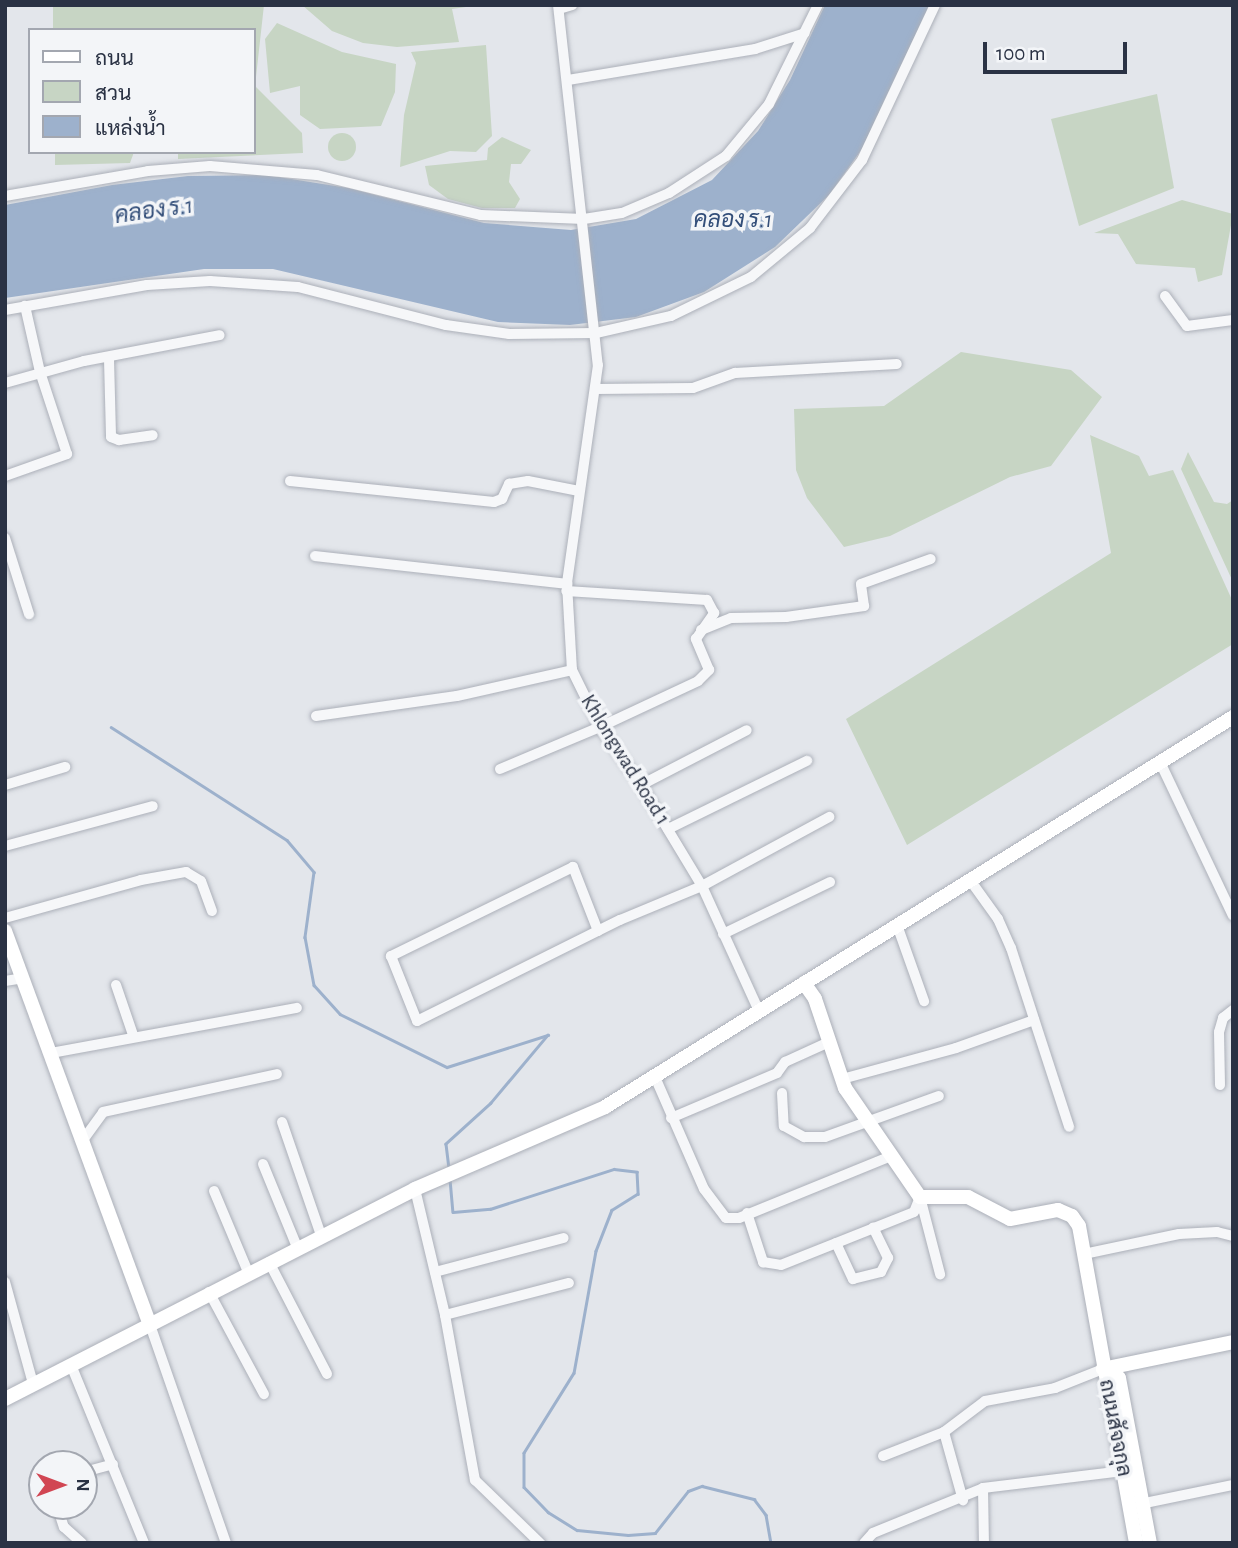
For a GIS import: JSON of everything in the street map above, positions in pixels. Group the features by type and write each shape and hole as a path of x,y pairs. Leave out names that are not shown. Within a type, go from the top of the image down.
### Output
{"street":[{"path":"558,7 572,5"},
{"path":"5,196 148,171 209,166 338,179 481,215 584,219 647,204 726,156 769,104 818,5"},
{"path":"5,310 147,285 251,282 298,287 481,331 596,334 671,316 721,294 751,277 810,228 862,160 935,5"},
{"name":"Khlongwad Road 1","path":"558,7 596,334 596,389 566,587 572,670 600,727 641,785 702,886 759,1012"},
{"path":"568,80 755,49 805,33"},
{"path":"1165,296 1187,326 1233,320"},
{"path":"5,476 68,454 40,372 25,306"},
{"path":"5,383 40,372 220,335"},
{"path":"109,359 111,436 119,440 153,435"},
{"path":"596,389 693,388 735,373 897,364"},
{"path":"290,481 494,502 502,499 509,484 528,481 579,491"},
{"path":"5,538 29,614"},
{"path":"315,556 566,587 707,600 714,613 696,639 709,670 698,681 600,727 500,769"},
{"path":"701,630 731,618 786,617 864,606 861,583 931,559"},
{"path":"316,716 457,696 572,670"},
{"path":"5,1399 149,1322 415,1189 606,1107 1233,717"},
{"path":"641,785 747,730"},
{"path":"668,829 807,761"},
{"path":"1160,762 1233,916"},
{"path":"5,785 65,767"},
{"path":"5,846 153,806"},
{"path":"598,930 573,867 391,956 417,1021 598,930 702,886 829,817"},
{"path":"5,918 186,872 201,881 212,911"},
{"path":"970,880 1007,938 1069,1127"},
{"path":"723,934 830,882"},
{"path":"897,925 924,1001"},
{"path":"5,931 149,1322 226,1543"},
{"path":"5,981 24,978"},
{"path":"804,983 830,1042 842,1079 920,1197 940,1274"},
{"path":"116,985 133,1035"},
{"path":"51,1053 133,1035 297,1008"},
{"path":"1220,1085 1219,1032 1223,1018 1233,1010"},
{"path":"842,1079 957,1048 1034,1020"},
{"path":"671,1118 777,1073 785,1062 830,1042"},
{"path":"83,1140 103,1112 277,1074"},
{"path":"654,1077 705,1189 722,1215 732,1219 893,1155"},
{"path":"782,1093 784,1126 797,1136 825,1137 939,1096"},
{"path":"282,1122 321,1235"},
{"path":"263,1164 297,1247"},
{"path":"415,1189 445,1315 475,1480 540,1543"},
{"path":"214,1191 248,1272"},
{"path":"747,1213 757,1251 767,1265 792,1262 914,1212 920,1197"},
{"path":"920,1197 968,1197 1010,1219 1059,1210 1072,1216 1079,1226 1103,1369"},
{"path":"836,1243 853,1279 881,1272 888,1258 873,1227"},
{"path":"1084,1254 1179,1234 1217,1232 1233,1236"},
{"path":"435,1272 564,1238"},
{"path":"269,1262 327,1374"},
{"path":"5,1282 33,1384"},
{"path":"445,1315 569,1283"},
{"path":"209,1293 264,1394"},
{"path":"883,1456 944,1432 985,1401 1055,1388 1103,1369 1233,1342"},
{"path":"71,1364 89,1416 113,1464 144,1543"},
{"name":"ถนนสัจจกุล","path":"1103,1369 1136,1543"},
{"name":"ถนนสัจจกุล","path":"1103,1369 1119,1378 1145,1503 1150,1543"},
{"path":"944,1432 963,1500"},
{"path":"98,1468 113,1464"},
{"path":"864,1543 873,1533 963,1500 983,1488 1123,1471"},
{"path":"1145,1503 1233,1485"},
{"path":"983,1488 984,1543"},
{"path":"62,1520 64,1527 82,1543"}],"green space":[{"path":"53,5 264,5 256,77 256,28 53,28"},
{"path":"302,5 480,5 452,9 459,42 397,47 363,43 332,31"},
{"path":"277,23 342,52 396,64 395,92 381,126 320,129 300,115 300,86 270,93 265,39"},
{"path":"486,45 492,136 476,152 450,151 400,167 404,115 416,63 411,52"},
{"path":"256,87 302,133 303,153 178,159 178,154 256,154"},
{"path":"1157,94 1174,188 1079,226 1051,119"},
{"path":"342,133 352,137 356,147 352,157 342,161 332,157 328,147 332,137"},
{"path":"502,137 531,150 521,164 511,164 509,182 520,199 515,208 482,208 448,199 429,185 425,166 487,160 488,148"},
{"path":"55,154 133,154 130,163 55,165"},
{"path":"1182,200 1233,214 1222,275 1198,282 1195,268 1136,264 1118,234 1094,233"},
{"path":"961,352 1071,370 1102,397 1051,466 1010,477 890,536 844,547 807,498 796,470 794,409 884,406"},
{"path":"1090,435 1139,456 1149,476 1173,470 1233,602 1233,644 907,845 846,719 1111,553"},
{"path":"1188,452 1214,502 1227,504 1233,500 1233,582 1181,469"}],"water":[{"name":"คลอง ร.1","path":"825,5 931,5 869,139 829,195 775,247 704,292 636,317 570,325 498,322 273,269 204,269 5,298 5,205 112,185 188,176 266,175 348,188 484,223 571,230 636,219 712,180 758,131 790,80"}],"waterway":[{"path":"111,727 287,840 314,872 305,937 314,985 340,1014 447,1067 548,1035 491,1103 446,1144 449,1169"},
{"path":"450,1179 453,1212 490,1209 614,1169 637,1172 638,1194 612,1210 596,1251 574,1373 524,1453 524,1487 548,1512 577,1530 628,1535 655,1533 688,1491 702,1486 754,1499 766,1515 771,1543"}]}
